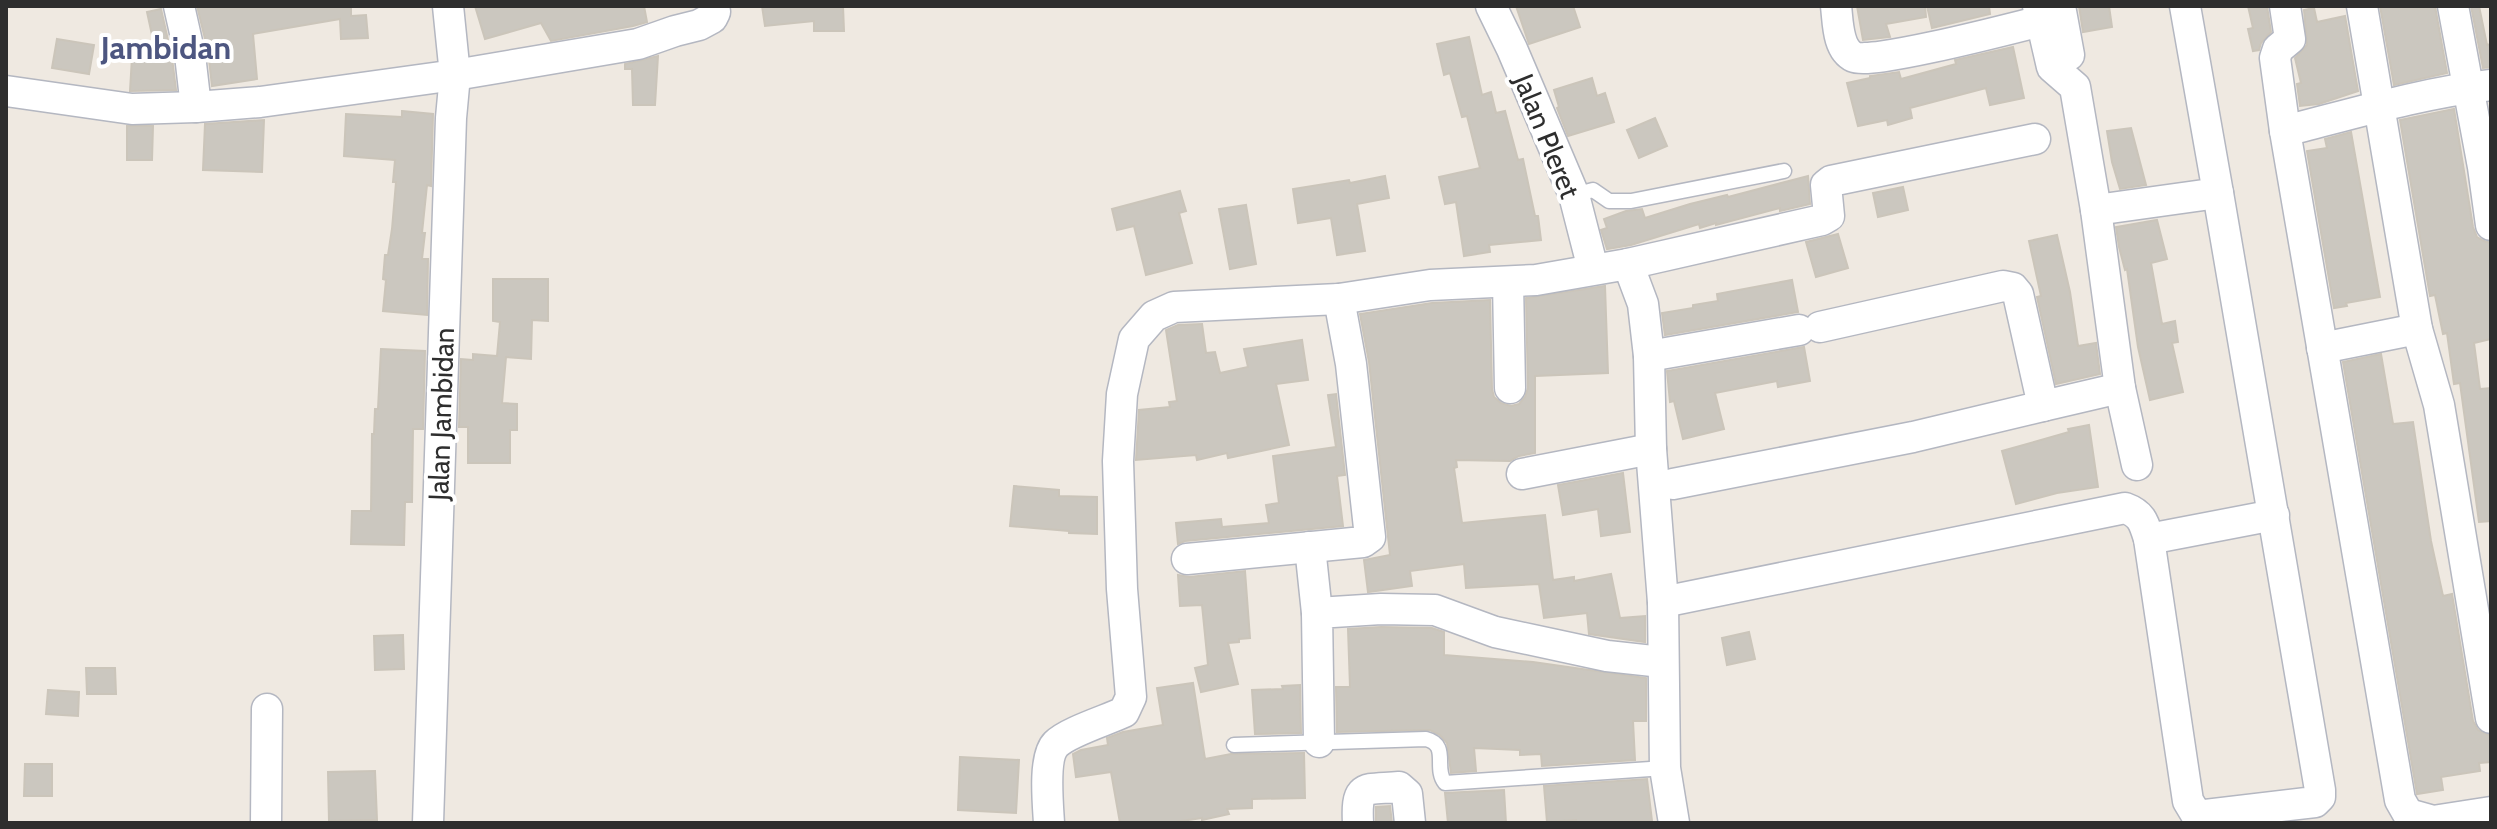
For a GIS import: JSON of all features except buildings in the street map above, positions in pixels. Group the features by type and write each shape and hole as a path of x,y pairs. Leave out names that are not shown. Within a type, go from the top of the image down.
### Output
{"street":[{"path":"179,6 190,55 196,107"},
{"name":"Jalan Jambidan","path":"428,823 455,75 448,6"},
{"path":"6,91 132,109 260,102 455,75 638,44 699,25 712,18 714,6"},
{"name":"Jalan Pleret","path":"1491,6 1574,195 1593,269"},
{"path":"1836,6 1844,48 1854,57 1867,58 1912,51 2046,11 2052,67 2075,87 2096,210 2120,388 2137,465"},
{"path":"1663,602 2125,508 2136,512 2143,520 2149,539 2188,801 2192,810 2197,816 2315,802 2320,797 2185,6"},
{"path":"2285,6 2290,39 2278,49 2275,58 2285,131 2400,800 2408,814 2433,821 2491,812"},
{"path":"2362,6 2417,329 2439,405 2480,576 2491,718"},
{"path":"2453,6 2480,86 2491,225"},
{"path":"2285,131 2480,86"},
{"path":"1049,823 1048,762 1054,745 1069,735 1124,712 1131,697 1122,589 1118,461 1122,394 1134,339 1154,316 1174,307 1339,299 1430,285 1536,280 1628,264 1822,220 1829,216 1826,185 1831,181 2035,139"},
{"path":"2096,210 2218,193"},
{"path":"1628,264 1643,304 1649,356 1651,449 1663,602 1665,768 1674,823"},
{"path":"1508,282 1510,388"},
{"path":"1649,356 1810,329 2003,286 2013,288 2018,294 2043,406"},
{"path":"1187,559 1363,542 1370,537 1351,364 1339,299"},
{"path":"2322,348 2417,329"},
{"path":"1673,484 1913,437 2120,388"},
{"path":"1522,474 1651,449"},
{"path":"2149,539 2274,515"},
{"path":"1310,547 1317,613 1319,742"},
{"path":"1317,613 1435,610 1495,632 1607,656 1662,662"},
{"path":"266,823 267,709"},
{"path":"1358,823 1357,799 1361,792 1399,787 1407,794 1410,823"}],"lane":[{"path":"1574,195 1593,190 1609,201 1631,201 1784,171"},
{"path":"1234,745 1430,740 1438,746 1440,777 1445,783 1665,768"}],"district":[{"name":"Jambidan","path":"166,47"}]}
